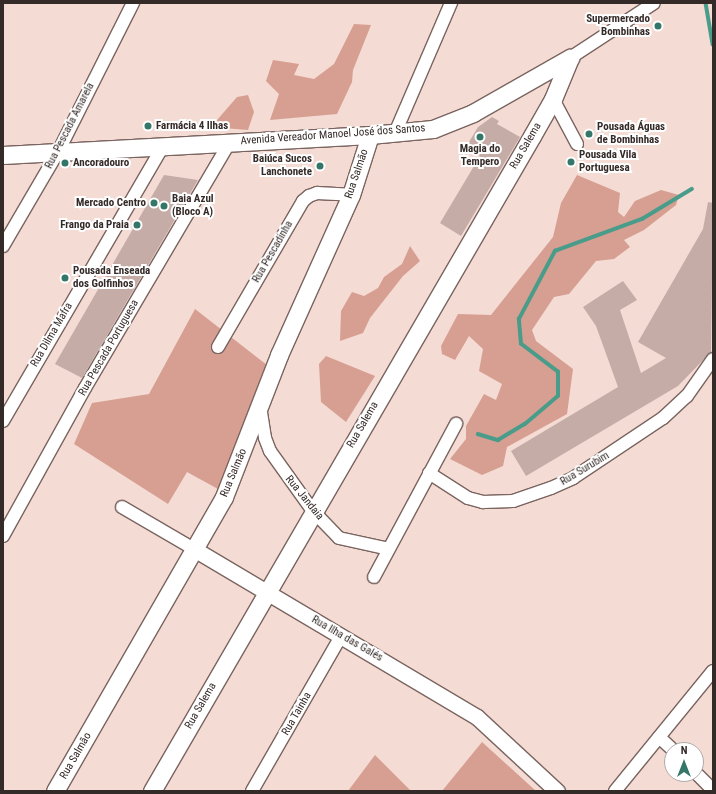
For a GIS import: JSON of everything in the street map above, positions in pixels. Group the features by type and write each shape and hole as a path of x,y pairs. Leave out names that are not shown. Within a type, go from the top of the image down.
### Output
{"main road":[{"name":"Avenida Vereador Manoel José dos Santos","path":"3,155 370,135 433,129 451,123 570,58"},
{"name":"Rua Salema","path":"152,791 553,99 570,58"},
{"name":"Rua Salmão","path":"56,791 224,497 279,355 351,194 370,135"}],"street":[{"name":"Rua Pescada Amarela","path":"3,246 58,152 132,3"},
{"path":"395,133 451,3"},
{"name":"Avenida Vereador Manoel José dos Santos","path":"570,58 654,3"},
{"path":"553,99 577,144"},
{"name":"Rua Pescada Portuguesa","path":"3,536 85,388 230,142"},
{"name":"Rua Dilma Mafra","path":"3,421 163,146"},
{"name":"Rua Pescadinha","path":"218,347 304,201 309,196 317,193 351,194"},
{"name":"Rua Surubim","path":"429,473 468,498 483,502 513,500 551,488 573,478 663,418 687,396 713,359"},
{"name":"Rua Jandaia","path":"260,406 265,438 270,451 313,511 339,538 389,549"},
{"path":"374,577 456,424"},
{"name":"Rua Ilha das Galés","path":"122,507 477,717 557,791"},
{"name":"Rua Tainha","path":"252,791 341,636"},
{"path":"615,791 713,671"},
{"path":"659,737 664,742"},
{"path":"704,781 713,790"}],"shaded area":[{"path":"354,24 371,25 353,70 352,82 337,114 270,120 279,94 266,81 273,60 299,64 294,75 314,79 334,64"},
{"path":"248,95 254,112 248,130 211,127 237,97"},
{"path":"577,175 620,193 618,212 624,217 635,201 661,190 679,195 676,205 644,230 624,240 630,247 614,259 596,261 569,294 554,297 532,330 536,341 573,369 567,414 507,447 503,466 482,475 450,459 466,439 466,426 484,394 496,400 502,384 479,371 483,349 469,336 455,360 442,354 441,346 458,314 491,315 553,237 561,203"},
{"path":"410,246 420,261 403,276 370,318 363,333 340,341 341,311 352,292 364,296 378,288 384,277 402,264"},
{"path":"195,309 267,365 218,489 187,472 168,504 74,444 92,403 149,394"},
{"path":"326,356 375,376 346,422 321,402 319,364"},
{"path":"482,742 536,791 442,791"},
{"path":"375,755 411,791 348,791"}],"building":[{"path":"492,117 499,121 497,124 520,137 461,236 440,223 480,156 466,147 478,127"},
{"path":"164,175 198,180 82,378 55,364"},
{"path":"708,202 713,203 711,352 678,386 526,476 511,451 618,387 596,326 583,307 623,281 637,300 620,310 641,373 666,358 638,342 703,229"}],"waterway":[{"path":"706,3 713,44"},
{"path":"478,434 498,440 525,424 558,396 558,372 521,344 519,319 555,251 642,219 692,189"}],"place":[{"name":"Supermercado Bombinhas","path":"658,26"},
{"name":"Farmácia 4 Ilhas","path":"148,126"},
{"name":"Pousada Águas de Bombinhas","path":"589,134"},
{"name":"Magia do Tempero","path":"480,137"},
{"name":"Pousada Vila Portuguesa","path":"571,162"},
{"name":"Ancoradouro","path":"65,163"},
{"name":"Baiúca Sucos Lanchonete","path":"320,166"},
{"name":"Mercado Centro","path":"154,203"},
{"name":"Baia Azul (Bloco A)","path":"164,206"},
{"name":"Frango da Praia","path":"137,225"},
{"name":"Pousada Enseada dos Golfinhos","path":"65,278"}]}
